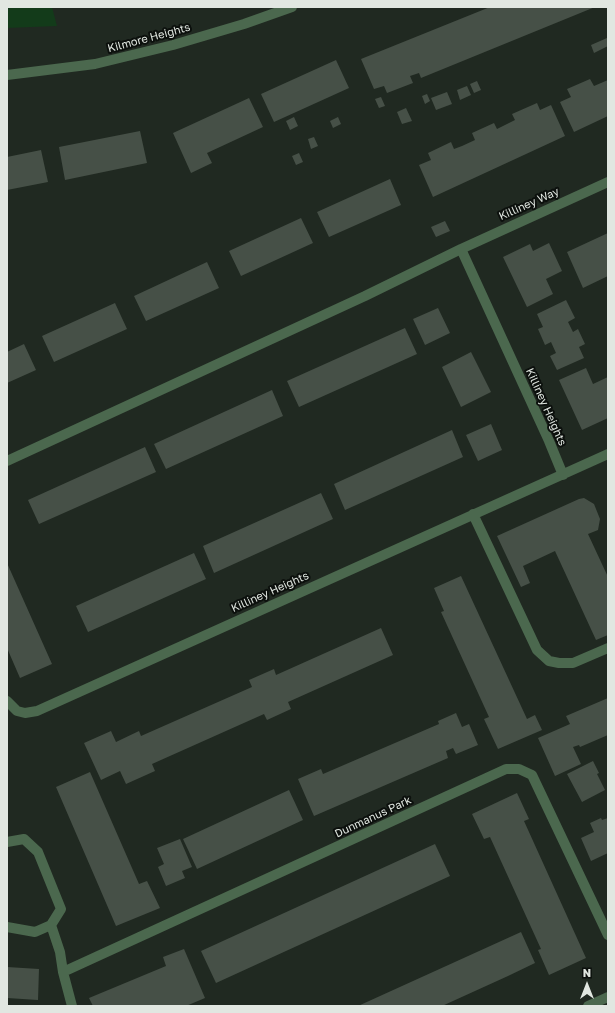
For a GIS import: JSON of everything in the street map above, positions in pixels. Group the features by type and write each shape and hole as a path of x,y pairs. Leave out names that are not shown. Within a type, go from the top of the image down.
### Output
{"street":[{"name":"Kilmore Heights","path":"7,75 95,64 173,45 244,24 292,7"},
{"name":"Killiney Way","path":"461,249 608,182"},
{"path":"7,461 365,296 461,249"},
{"name":"Killiney Heights","path":"7,701 17,711 25,713 37,711 473,514 563,475 549,441 461,249"},
{"path":"563,475 608,454"},
{"path":"473,514 537,650 549,661 573,663 608,648"},
{"name":"Dunmanus Park","path":"63,972 506,769 519,769 532,775 608,935"},
{"path":"7,842 24,839 38,852 61,909 51,925 35,932 7,927"},
{"path":"51,925 60,952 63,972 72,1006"},
{"path":"588,1006 608,997"}],"green space":[{"path":"7,7 52,7 57,26 7,28"}],"building":[{"path":"490,7 595,7 421,78 419,73 410,76 413,83 387,93 384,86 374,89 361,59"},
{"path":"607,38 608,46 594,53 591,45"},
{"path":"336,60 349,88 274,122 261,94"},
{"path":"590,79 594,86 608,80 608,116 574,132 560,102 571,97 567,89"},
{"path":"477,81 481,90 474,93 470,84"},
{"path":"467,86 471,95 460,100 457,90"},
{"path":"447,92 452,104 436,110 431,98"},
{"path":"427,94 430,101 425,104 422,96"},
{"path":"381,97 385,106 379,108 375,99"},
{"path":"249,98 263,127 207,153 212,163 191,173 173,133"},
{"path":"537,103 540,110 551,105 565,136 433,197 419,165 431,160 428,153 451,142 454,149 462,146 475,140 472,133 494,123 497,129 515,120 512,114"},
{"path":"406,108 412,121 402,124 397,112"},
{"path":"294,117 298,126 290,130 286,121"},
{"path":"338,117 341,124 333,128 330,121"},
{"path":"140,131 147,163 65,180 59,147"},
{"path":"314,137 318,146 311,149 308,139"},
{"path":"41,150 48,182 7,190 7,157"},
{"path":"299,153 303,162 296,165 292,156"},
{"path":"390,179 401,205 329,237 317,212"},
{"path":"301,218 313,243 241,276 229,251"},
{"path":"445,221 450,231 436,237 431,227"},
{"path":"608,233 608,276 583,288 567,252"},
{"path":"549,243 562,271 546,279 553,294 527,307 503,257 530,244 533,251"},
{"path":"207,262 219,288 146,321 134,296"},
{"path":"566,300 575,318 568,322 573,332 578,329 585,344 579,347 584,358 557,370 550,356 556,353 551,342 545,345 538,329 543,327 537,314"},
{"path":"115,303 127,329 54,362 42,336"},
{"path":"438,308 450,333 425,345 413,319"},
{"path":"405,328 417,354 299,407 287,381"},
{"path":"24,344 36,370 7,383 7,352"},
{"path":"471,352 491,392 461,407 442,367"},
{"path":"586,368 593,384 608,377 608,418 582,430 559,380"},
{"path":"272,390 283,416 166,469 154,444"},
{"path":"491,424 502,450 478,461 466,435"},
{"path":"452,430 463,457 345,510 334,484"},
{"path":"145,447 156,472 39,524 28,500"},
{"path":"321,493 333,519 214,573 203,546"},
{"path":"584,498 594,504 600,519 598,530 588,534 608,577 608,635 596,640 555,551 523,566 530,583 521,587 497,536"},
{"path":"194,553 206,579 88,632 76,606"},
{"path":"7,563 52,664 20,678 7,648"},
{"path":"461,576 527,719 535,715 542,730 498,749 484,719 489,717 441,612 444,611 434,588"},
{"path":"381,628 393,655 288,702 291,709 267,720 264,714 152,764 155,771 126,784 120,771 101,780 84,743 111,731 116,742 139,731 141,736 252,687 249,680 274,669 276,675"},
{"path":"608,698 608,735 580,747 579,745 573,747 581,764 555,776 538,738 570,724 566,716"},
{"path":"456,713 462,727 469,724 478,745 456,754 453,748 446,751 448,758 314,816 298,779 321,769 323,774 439,724 438,721"},
{"path":"593,761 599,773 597,774 605,790 582,802 567,774"},
{"path":"90,772 139,884 147,881 160,908 116,926 56,787"},
{"path":"289,790 303,820 197,869 183,839"},
{"path":"517,793 529,819 524,821 586,958 549,975 538,950 541,949 490,837 484,839 472,814"},
{"path":"601,818 602,820 608,818 608,853 591,861 581,838 594,832 590,823"},
{"path":"180,839 192,867 182,871 185,878 166,886 158,867 164,864 157,848"},
{"path":"435,844 450,876 216,983 201,951"},
{"path":"521,932 535,963 442,1006 358,1006"},
{"path":"184,949 205,998 186,1006 93,1006 89,998 166,966 163,957"},
{"path":"7,967 39,969 38,1000 7,998"}]}
